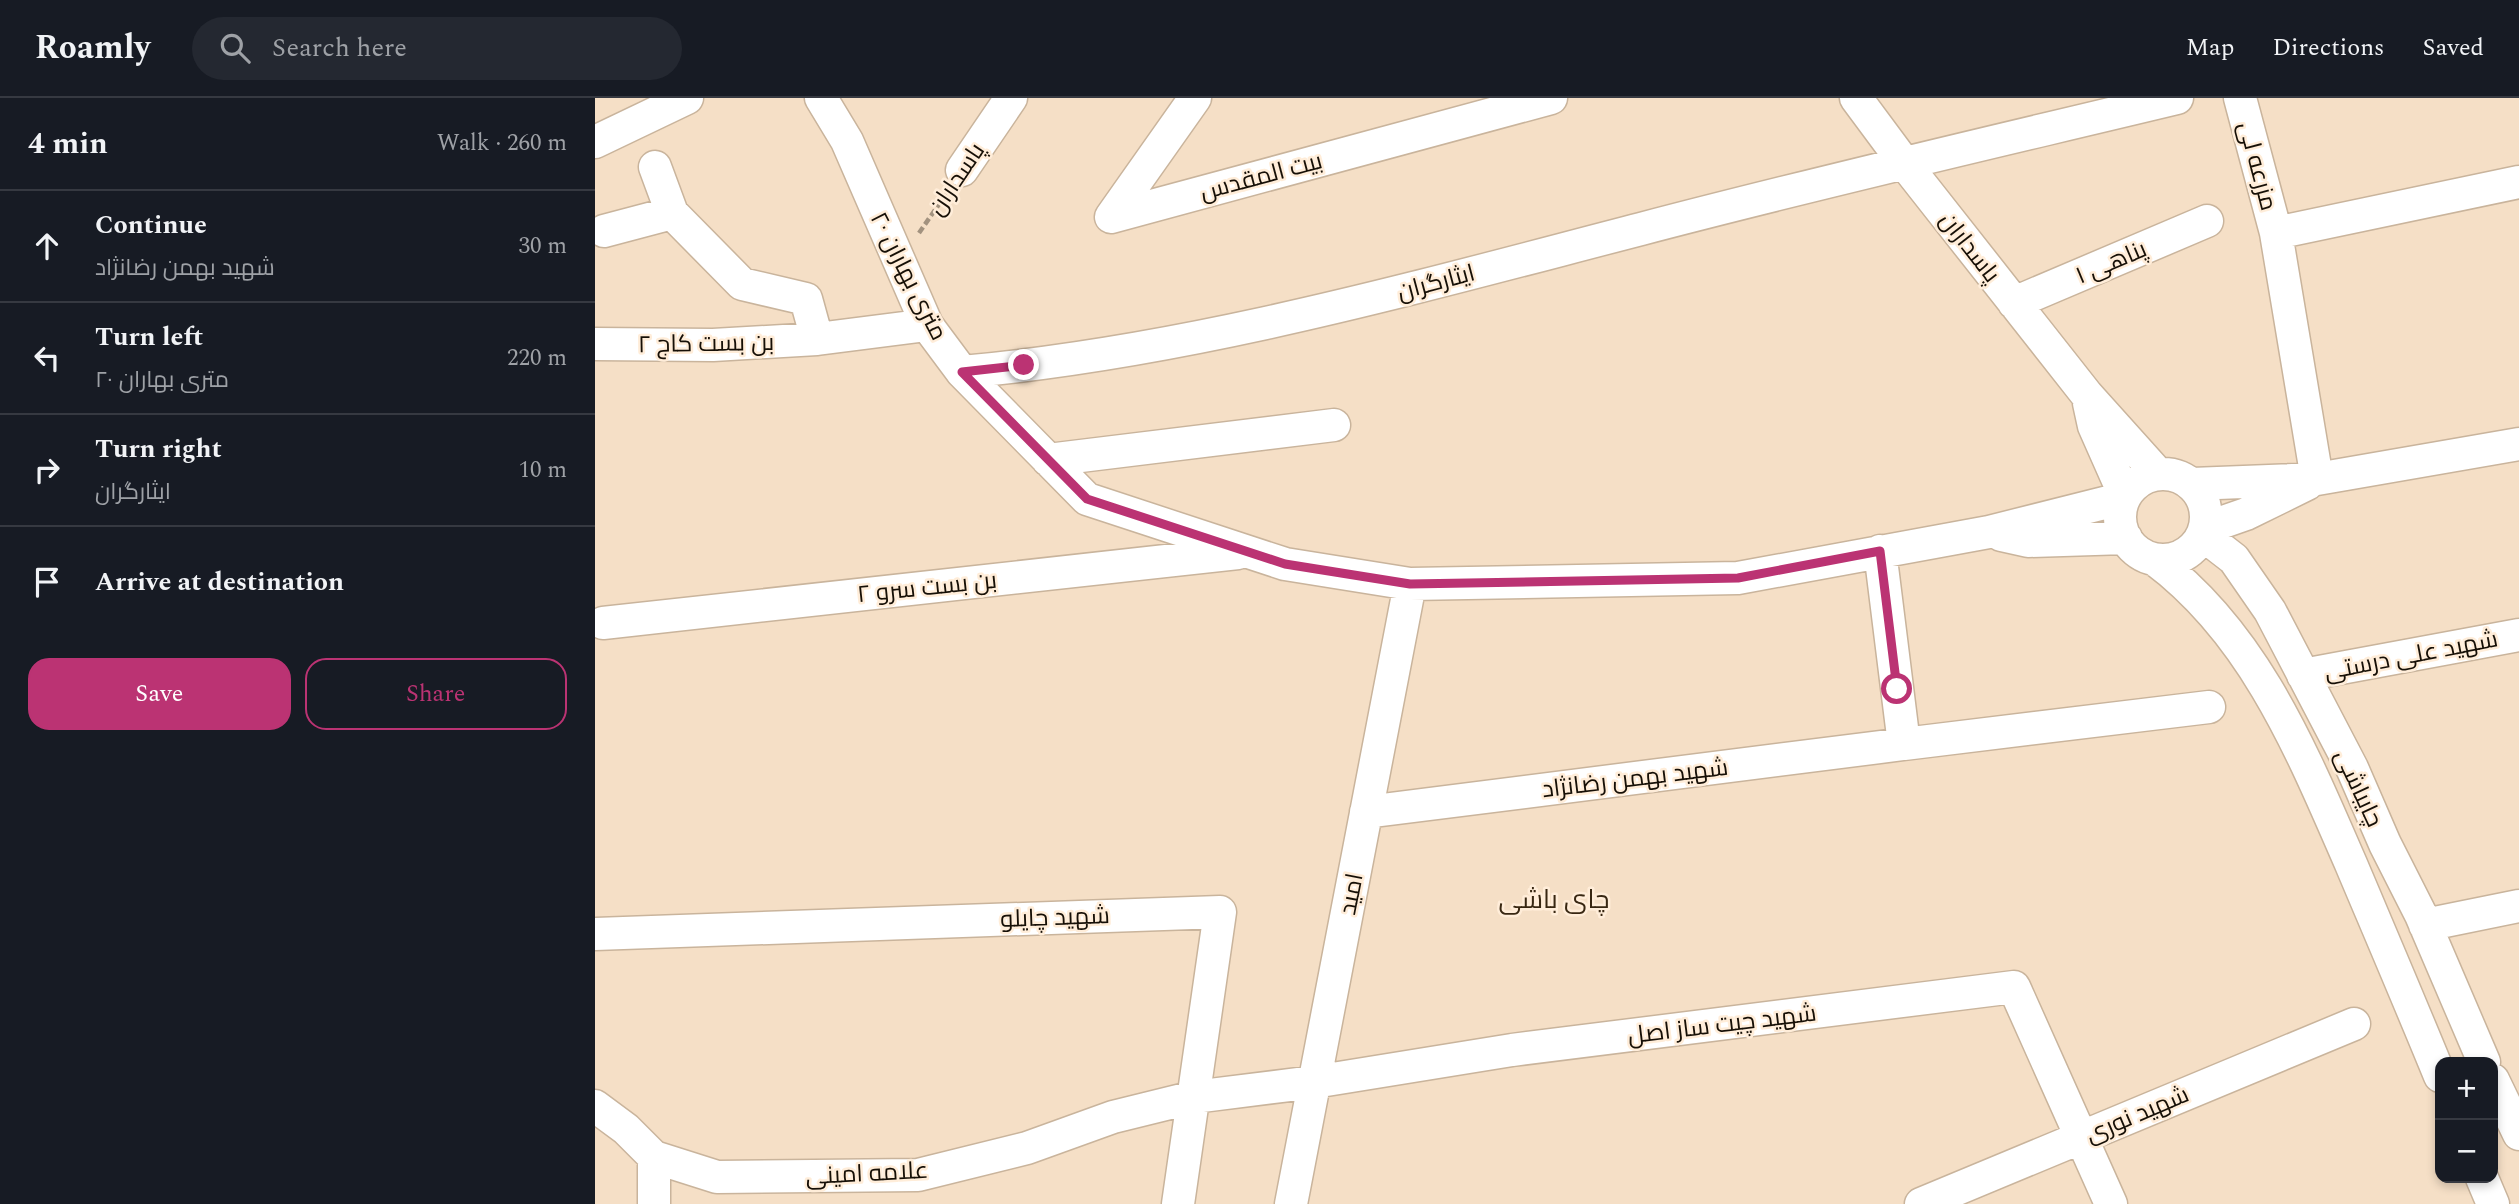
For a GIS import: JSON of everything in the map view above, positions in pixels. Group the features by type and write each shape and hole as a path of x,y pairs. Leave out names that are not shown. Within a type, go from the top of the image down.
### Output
{"street":[{"path":"595,142 687,98"},
{"name":"۲۰ متری بهاران","path":"821,98 847,141 927,326 962,372 1048,460 1087,499 1285,564 1410,584 1738,578 1989,532 2125,497"},
{"name":"پاسداران","path":"962,170 1011,98"},
{"name":"بیت المقدس","path":"1195,98 1111,217 1551,98"},
{"name":"پاسداران","path":"1856,98 2087,395 2158,474"},
{"name":"ایثارگران","path":"962,372 1121,351 1318,313 1687,217 2177,98"},
{"name":"مزرعه لی","path":"2240,98 2276,233 2318,479"},
{"path":"656,167 673,213 742,284 806,299 817,340"},
{"path":"2276,233 2519,182"},
{"path":"604,231 673,213"},
{"name":"پناهی ۱","path":"2014,303 2207,221"},
{"name":"بن بست کاج ۲","path":"595,344 713,345 817,340 927,326"},
{"name":"پاسداران","path":"2087,395 2094,426 2125,497"},
{"path":"1048,460 1334,425"},
{"path":"2192,484 2318,479 2519,444"},
{"path":"2158,474 2170,474 2192,484 2205,504 2204,531 2198,543 2183,556 2173,559 2154,559 2133,548 2126,538 2120,518 2125,497 2133,485 2158,474"},
{"path":"2204,531 2318,479"},
{"name":"چایباشی","path":"2204,531 2234,559 2270,611 2352,768 2385,844 2425,925 2482,1057"},
{"name":"۲۰ متری بهاران","path":"1989,532 2028,541 2126,538"},
{"name":"بن بست سرو ۲","path":"603,623 1251,551"},
{"path":"1880,551 1904,744"},
{"name":"چایباشی","path":"2154,559 2216,614 2266,686 2288,726 2333,824 2435,1064"},
{"name":"امید","path":"1291,1204 1410,584"},
{"name":"شهید علی درستی","path":"2303,675 2519,635"},
{"name":"شهید بهمن رضانژاد","path":"1366,812 2209,706"},
{"path":"2425,925 2519,906"},
{"name":"شهید چایلو","path":"595,934 1220,912 1193,1097 1184,1203"},
{"name":"شهید چیت ساز اصل","path":"1193,1097 1314,1082 1512,1050 2014,986 2111,1204"},
{"name":"شهید نوری","path":"1921,1204 2354,1024"},
{"path":"2498,1090 2519,1134"},
{"name":"علامه امینی","path":"595,1106 626,1129 654,1157 717,1177 918,1175 1027,1148 1113,1117 1193,1097"},
{"path":"654,1157 654,1204"},
{"path":"2484,1183 2493,1204"}],"path":[{"name":"پاسداران","path":"900,260 962,170"}],"district":[{"name":"چای باشی","path":"1554,899"}],"route":[{"path":"1024,365 962,372 1087,499 1285,564 1410,584 1738,578 1880,551 1897,689"}]}
